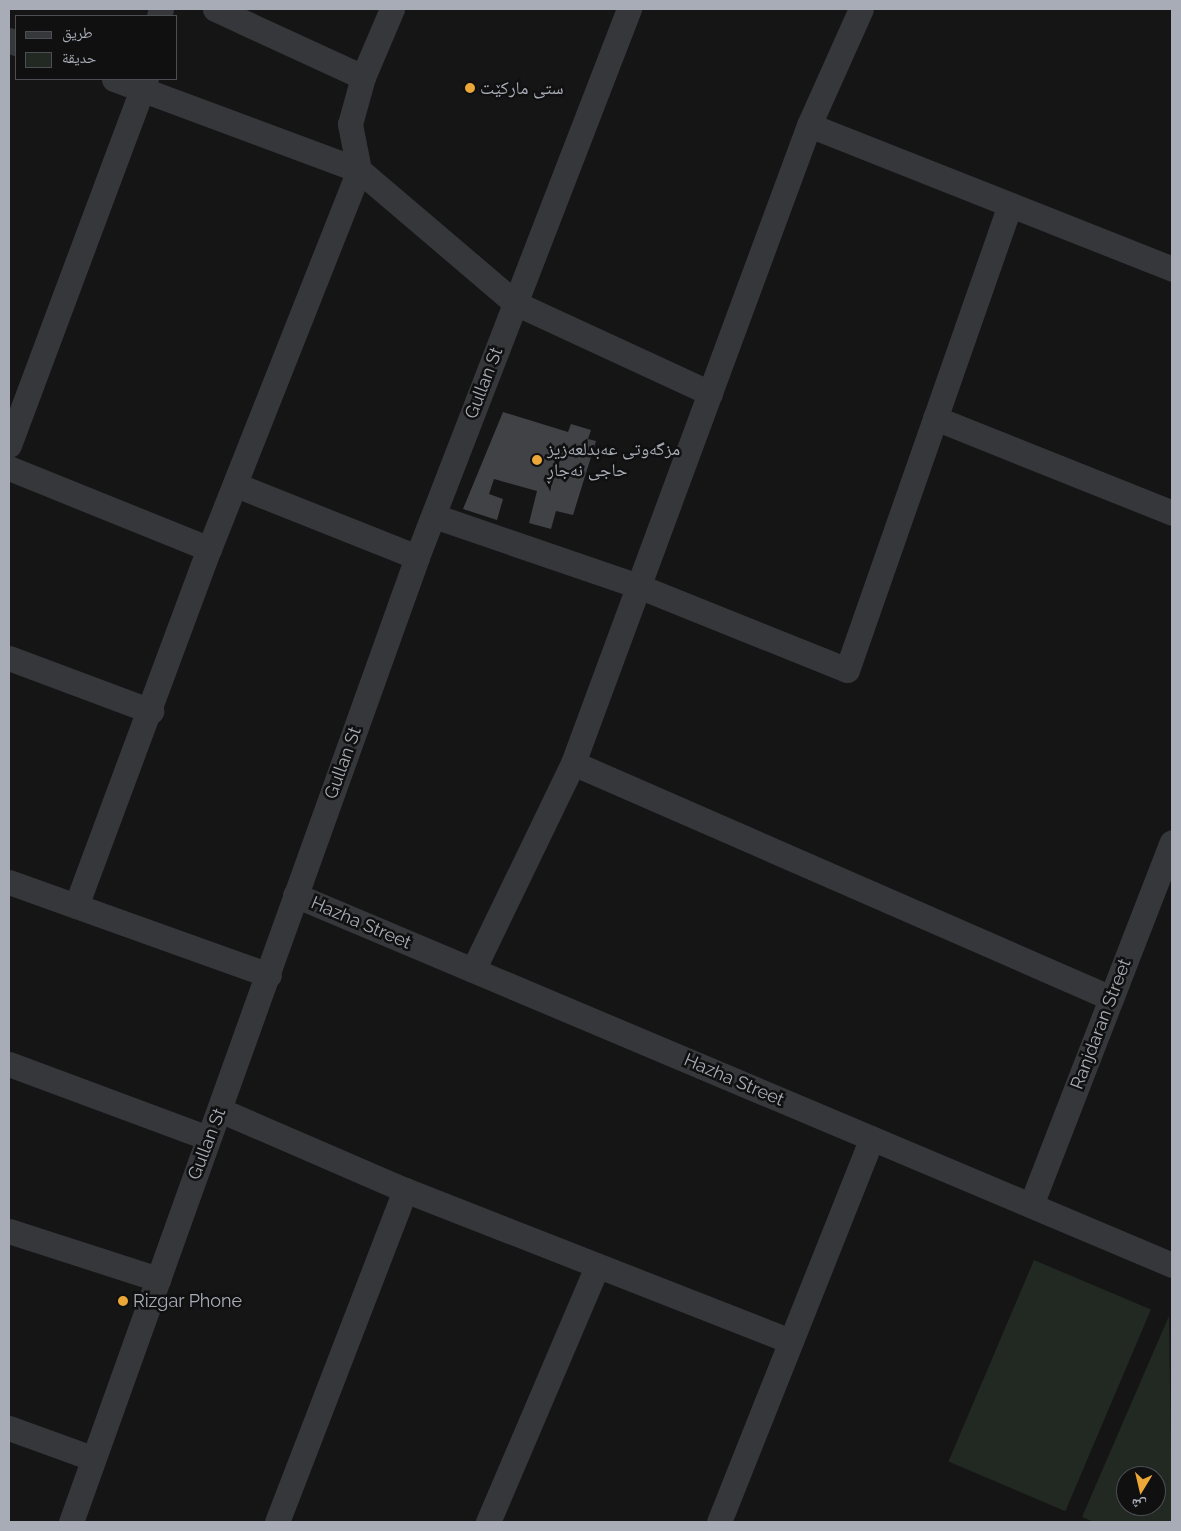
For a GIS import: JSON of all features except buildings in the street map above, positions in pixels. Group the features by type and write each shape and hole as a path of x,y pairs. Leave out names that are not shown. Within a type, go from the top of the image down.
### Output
{"street":[{"path":"215,9 363,77"},
{"path":"76,906 151,711 210,549 359,170 350,124 363,77 392,9"},
{"name":"Gullan St","path":"71,1522 92,1458 269,975 295,895 417,557 629,9"},
{"path":"473,970 573,763 809,125 861,9"},
{"path":"120,80 146,84 359,170 515,303 710,393"},
{"path":"9,445 146,84"},
{"path":"809,125 1172,269"},
{"path":"434,516 638,586 847,670 1010,205"},
{"path":"935,418 1172,514"},
{"path":"9,468 210,549"},
{"path":"236,485 417,557"},
{"path":"9,658 151,711"},
{"path":"573,763 1111,998"},
{"name":"Ranjdaran Street","path":"1031,1205 1172,842"},
{"path":"9,882 269,975"},
{"name":"Hazha Street","path":"295,895 1172,1265"},
{"path":"9,1064 208,1138"},
{"path":"220,1110 405,1190 790,1341"},
{"path":"719,1522 872,1138"},
{"path":"277,1522 405,1190"},
{"path":"9,1231 158,1279"},
{"path":"488,1522 597,1266"},
{"path":"9,1428 92,1458"}],"green space":[{"path":"1034,1260 1151,1310 1065,1511 948,1462"},
{"path":"1169,1316 1172,1522 1094,1522 1082,1517"}],"place":[{"name":"ستی مارکێت","path":"470,88"},
{"name":"مزگەوتی عەبدلعەزیز حاجی نەجاڕ","path":"537,460"},
{"name":"Rizgar Phone","path":"123,1301"}]}
